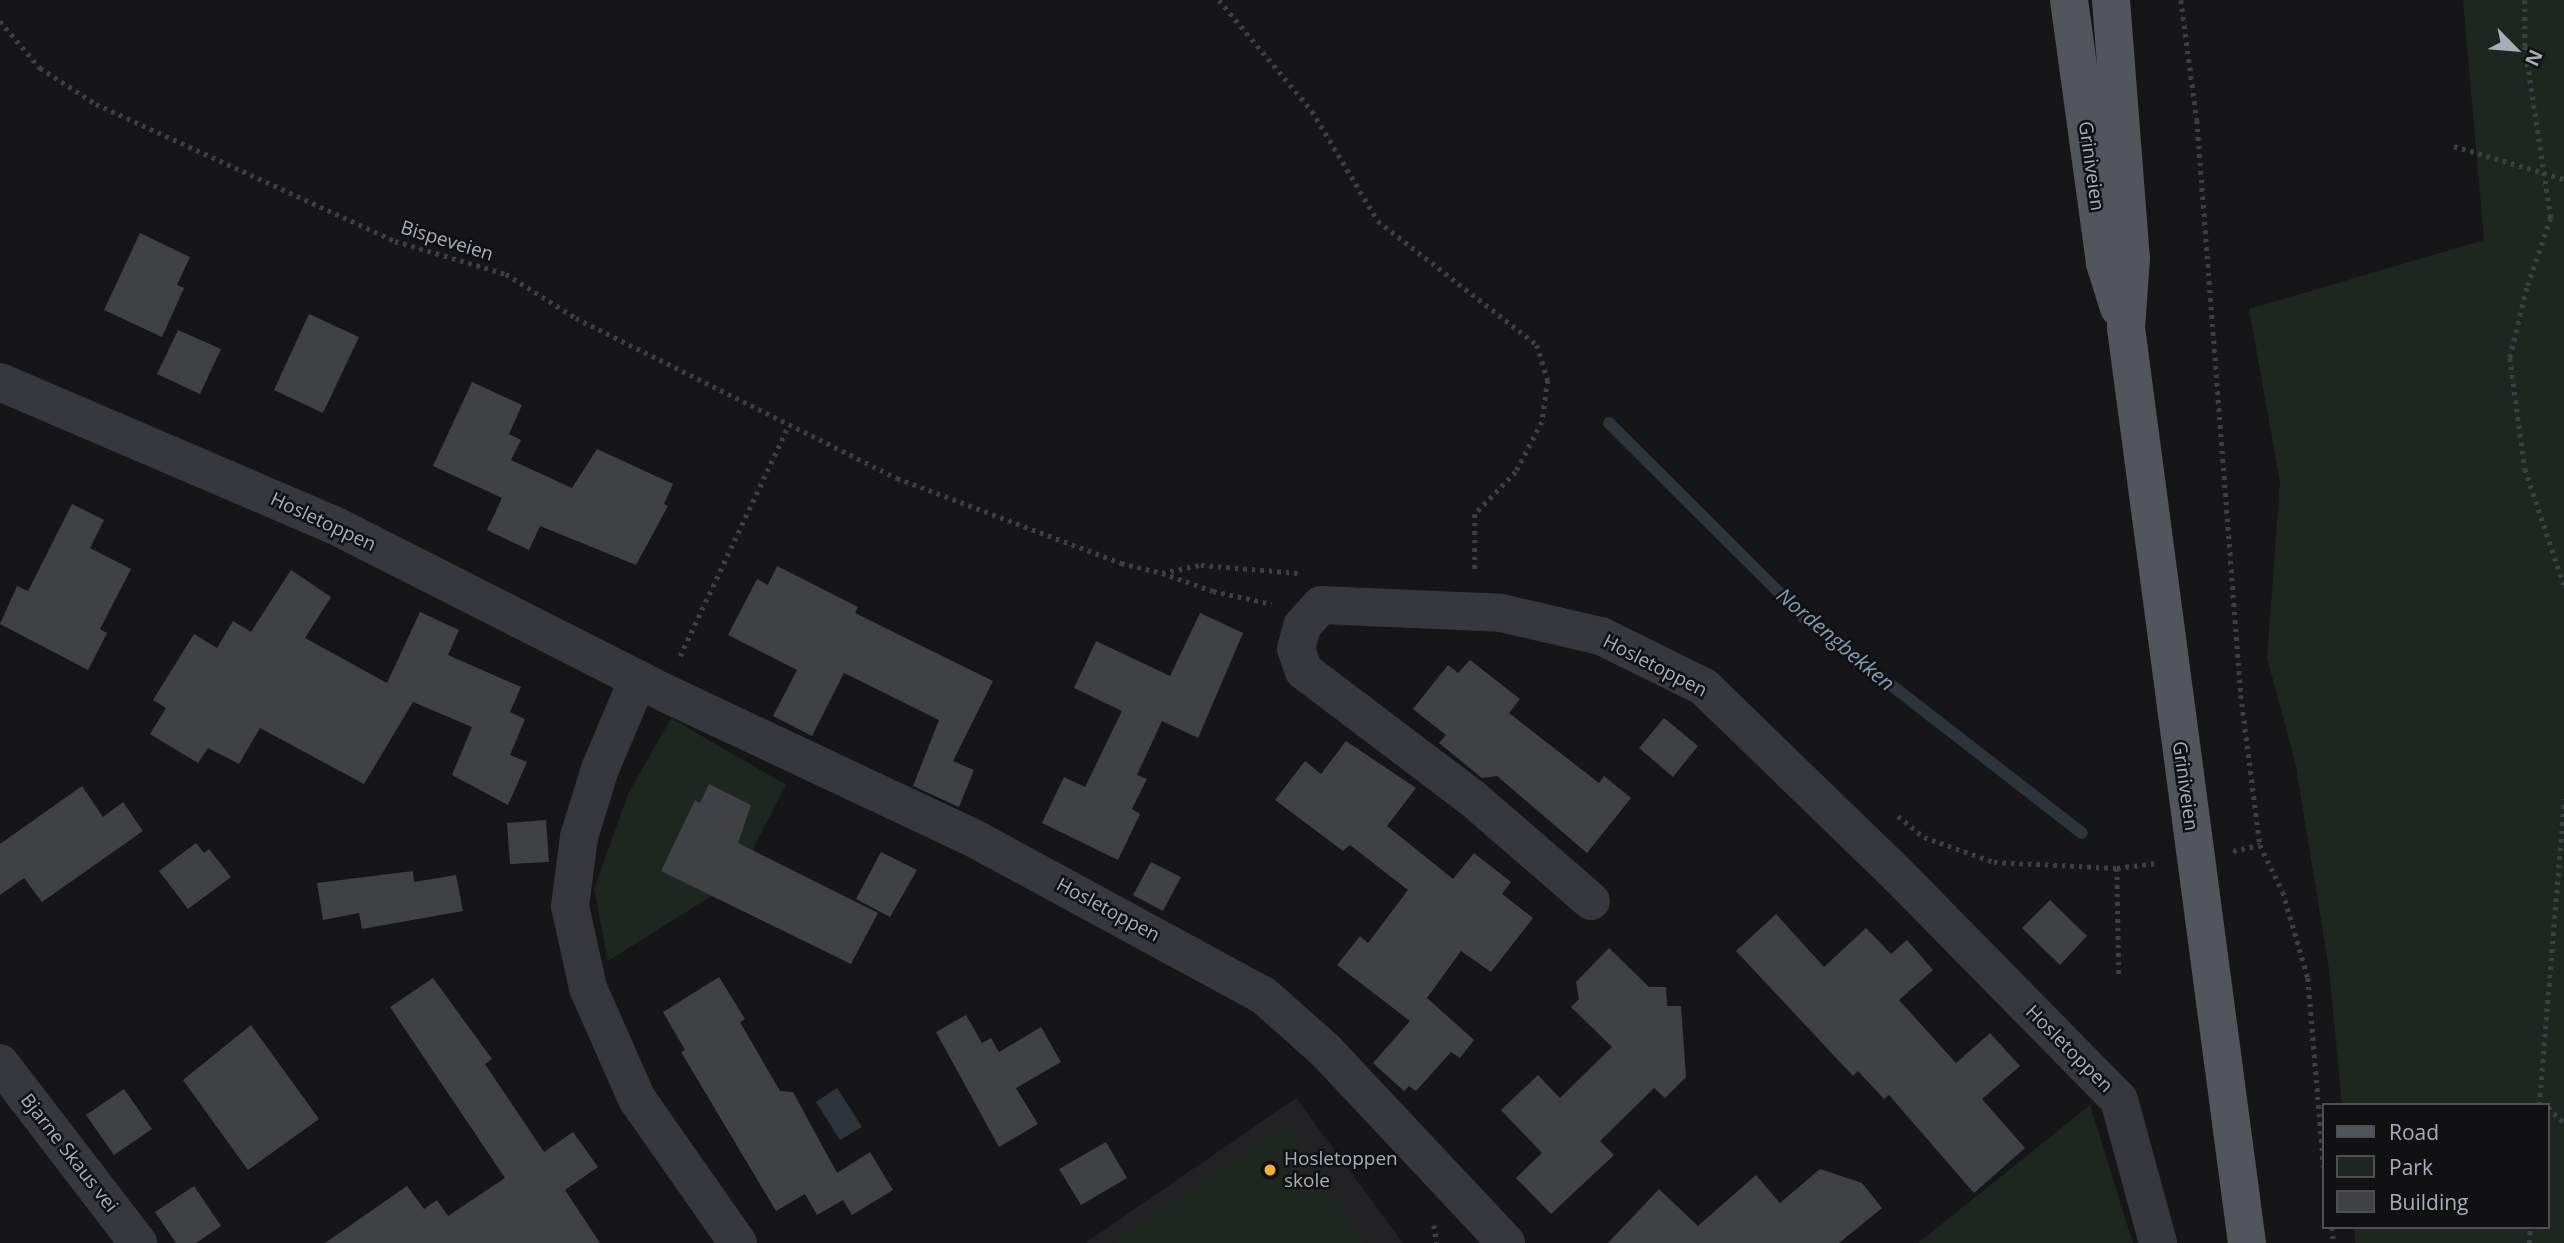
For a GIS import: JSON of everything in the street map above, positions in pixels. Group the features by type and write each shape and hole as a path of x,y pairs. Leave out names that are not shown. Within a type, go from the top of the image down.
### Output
{"main road":[{"name":"Griniveien","path":"2069,0 2105,263 2126,328 2247,1243"},
{"name":"Griniveien","path":"2111,0 2131,258 2126,328"}],"street":[{"name":"Hosletoppen","path":"0,382 332,524 651,685 976,839 1263,995 1326,1051 1506,1243"},
{"name":"Hosletoppen","path":"1321,605 1501,613 1601,636 1704,687 2119,1100 2158,1243"},
{"path":"1321,605 1301,626 1296,649 1304,671 1472,798 1591,901"},
{"path":"651,685 600,769 579,837 570,906 588,988 637,1099 738,1243"},
{"name":"Bjarne Skaus vei","path":"0,1063 138,1243"}],"path":[{"path":"1219,0 1312,111 1378,221 1537,345 1548,380 1542,422 1516,472 1475,514 1476,577"},
{"path":"2181,0 2197,120 2241,695 2260,845 2283,892 2308,978 2322,1143"},
{"path":"2525,0 2525,46 2547,172 2551,218 2527,288 2510,358 2525,469 2564,585"},
{"name":"Bispeveien","path":"0,22 40,68 96,104 395,241 506,274 576,318 897,478"},
{"path":"2454,146 2564,179"},
{"path":"651,685 788,426"},
{"path":"1162,573 1213,591 1267,603 1321,605"},
{"path":"2539,1103 2564,799"},
{"path":"2225,852 2260,845"},
{"path":"2117,868 2119,976"},
{"path":"2540,1097 2545,1103"},
{"path":"2550,1109 2564,1124"}],"shaded area":[{"path":"837,1088 862,1127 840,1140 816,1102"},
{"name":"Hosletoppen skole","path":"1296,1098 1403,1243 1085,1243"}],"green space":[{"path":"2463,0 2564,0 2564,1243 2355,1243 2354,1229 2550,1229 2550,1103 2342,1103 2329,969 2295,761 2267,658 2280,482 2249,309 2484,240"},
{"path":"671,718 786,785 737,880 608,961 594,889 628,794"},
{"path":"2090,1105 2133,1243 1918,1243"},
{"name":"Hosletoppen skole","path":"1285,1125 1365,1243 1112,1243"}],"building":[{"path":"140,233 190,257 177,285 184,288 162,337 104,310"},
{"path":"309,314 359,337 323,413 274,390"},
{"path":"178,330 221,349 200,394 157,374"},
{"path":"472,382 522,405 509,434 521,440 511,460 572,488 597,449 673,484 664,504 668,506 636,565 540,526 529,550 487,530 502,498 433,466"},
{"path":"72,504 104,520 90,548 131,569 100,629 107,633 88,670 0,624 17,586 28,591"},
{"path":"777,566 858,607 855,613 993,681 953,761 974,770 959,807 913,786 939,720 844,673 812,736 773,716 797,670 728,635 757,579 768,585"},
{"path":"291,570 331,597 305,638 387,683 420,612 459,630 448,655 521,687 510,712 525,719 510,755 527,762 508,805 452,775 472,727 413,702 364,784 260,728 239,764 208,748 198,763 150,734 166,708 153,700 194,634 217,648 233,621 251,632"},
{"path":"1200,613 1243,633 1198,738 1162,721 1137,775 1147,779 1132,809 1140,814 1118,860 1042,823 1064,777 1085,787 1122,711 1074,688 1096,641 1170,676"},
{"path":"1470,660 1520,699 1509,713 1599,783 1604,776 1631,798 1587,853 1497,776 1482,778 1439,743 1446,735 1413,709 1448,665 1458,673"},
{"path":"1664,718 1698,746 1673,777 1639,748"},
{"path":"1346,741 1416,788 1387,826 1453,879 1474,853 1511,882 1502,894 1533,918 1491,972 1461,951 1427,998 1474,1040 1460,1058 1451,1052 1416,1091 1409,1086 1404,1091 1373,1063 1410,1021 1337,965 1360,936 1368,943 1408,890 1350,845 1343,851 1275,800 1305,761 1321,774"},
{"path":"709,784 751,805 738,843 878,913 851,964 661,871 695,800 700,803"},
{"path":"82,786 103,817 123,802 143,831 42,902 24,878 0,895 0,844"},
{"path":"546,820 549,862 510,864 507,823"},
{"path":"196,843 204,853 209,849 231,877 188,909 159,871"},
{"path":"881,852 917,870 890,917 856,899"},
{"path":"1151,862 1181,877 1163,911 1133,895"},
{"path":"413,871 414,882 456,875 463,911 362,929 359,913 323,920 317,883"},
{"path":"2050,900 2087,936 2060,965 2022,928"},
{"path":"1776,914 1824,967 1866,928 1891,954 1907,940 1933,970 1899,1000 1956,1063 1990,1033 2020,1066 1982,1099 2025,1148 1974,1193 1889,1095 1884,1099 1858,1071 1853,1076 1736,951"},
{"path":"1609,948 1649,987 1666,987 1667,1006 1681,1006 1686,1077 1665,1098 1654,1088 1600,1141 1614,1155 1551,1214 1516,1178 1542,1153 1501,1110 1538,1075 1560,1098 1612,1047 1571,1007 1579,999 1576,982"},
{"path":"719,977 745,1019 740,1022 780,1091 793,1092 837,1173 870,1152 893,1190 852,1215 843,1200 817,1215 805,1194 776,1211 681,1052 685,1050 663,1012"},
{"path":"433,978 492,1059 485,1064 544,1152 573,1132 598,1167 565,1190 600,1243 325,1243 407,1186 424,1209 437,1200 448,1216 505,1178 390,1007"},
{"path":"966,1015 982,1043 991,1038 999,1052 1041,1027 1061,1062 1016,1088 1038,1124 999,1147 936,1032"},
{"path":"251,1025 319,1119 248,1170 183,1080"},
{"path":"124,1089 152,1129 114,1155 86,1115"},
{"path":"1106,1142 1127,1178 1081,1205 1059,1169"},
{"path":"1820,1169 1862,1183 1882,1208 1839,1243 1608,1243 1659,1189 1698,1226 1756,1175 1780,1203"},
{"path":"194,1186 221,1226 196,1243 176,1243 155,1212"}],"waterway":[{"name":"Nordengbekken","path":"1609,423 1806,619 2082,833"}],"place":[{"name":"Hosletoppen skole","path":"1270,1170"}]}
